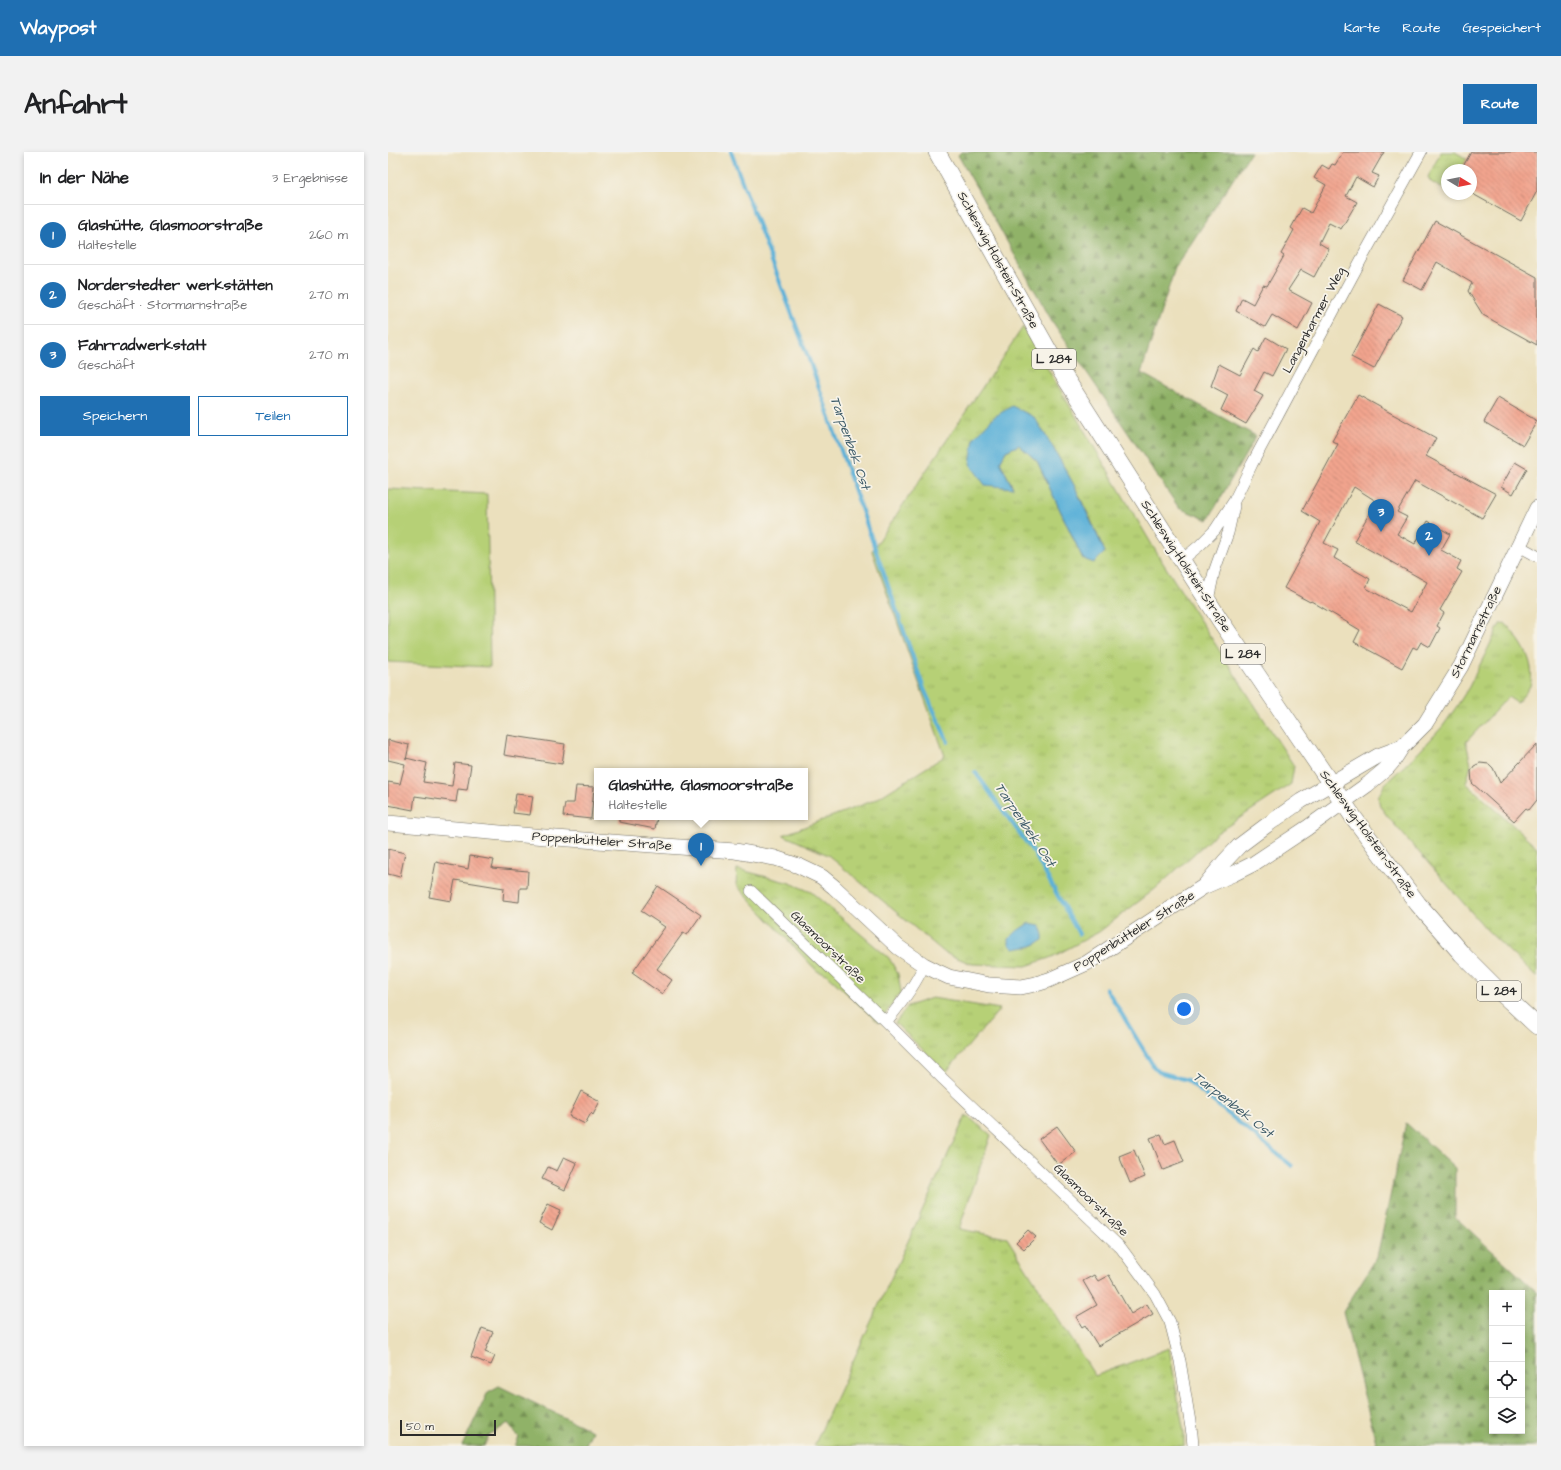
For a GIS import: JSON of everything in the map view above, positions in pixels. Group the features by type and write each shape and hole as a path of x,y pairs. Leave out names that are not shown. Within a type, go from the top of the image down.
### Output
{"main road":[{"name":"Schleswig-Holstein-Straße","path":"937,152 1052,357 1208,600 1331,784 1418,904 1462,954 1537,1026"},
{"name":"Stormarnstraße","path":"1343,801 1367,785 1386,768 1393,761 1402,747 1425,724 1461,666 1537,508"},
{"name":"Stormarnstraße","path":"1331,784 1378,756 1402,747"},
{"name":"Poppenbütteler Straße","path":"1203,887 1239,846 1301,801 1331,784"},
{"name":"Poppenbütteler Straße","path":"388,823 556,838 735,851 775,858 799,866 822,878 834,887 898,947 924,965 949,976 989,985 1021,987 1048,980 1087,963 1203,887 1253,864 1303,831 1343,801"}],"street":[{"name":"Langenharmer Weg","path":"1182,560 1215,530 1234,501 1252,464 1361,260 1421,152"},
{"name":"Langenharmer Weg","path":"1208,600 1214,572 1228,533 1234,501"},
{"path":"1519,546 1537,556"},
{"name":"Glasmoorstraße","path":"750,892 886,1022 943,1079 1121,1248 1155,1294 1170,1322 1180,1361 1193,1446"},
{"path":"886,1022 910,992 924,965"}],"green space":[{"path":"961,152 1251,152 1175,268 1141,373 1256,436 1208,520 1179,508 1052,321 958,155"},
{"path":"1441,152 1455,152 1467,159 1464,164 1441,164 1441,188 1431,182 1428,177"},
{"path":"1023,327 1161,560 1294,766 1291,784 1217,833 1155,889 1099,932 1052,957 1026,966 972,964 945,953 828,855 783,835 875,800 945,756 872,551","holes":["1034,417 1082,500 1105,553 1083,559 1037,461 1019,445 1006,451 1000,462 1013,487 974,438"]},
{"path":"388,489 487,494 490,667 388,662"},
{"path":"1505,623 1521,643 1529,659 1532,677 1530,686 1517,703 1508,697 1466,742 1471,765 1466,783 1537,847 1537,978 1487,930 1388,817 1380,806 1378,797 1385,784 1420,751 1443,726 1469,687 1500,624"},
{"path":"737,869 790,883 811,892 889,958 898,974 901,992 879,1023 826,974 817,971 736,885"},
{"path":"932,998 1000,1009 946,1072 895,1023 908,1006"},
{"path":"966,1115 991,1135 959,1229 1007,1238 1095,1376 1169,1348 1184,1433 1184,1446 814,1446"},
{"path":"1406,1123 1455,1168 1455,1217 1537,1292 1537,1446 1377,1446 1343,1312 1377,1257"},
{"path":"499,1386 592,1431 585,1446 515,1446 519,1437 508,1423 489,1436 484,1446 462,1446 488,1392"}],"water":[{"path":"1012,406 1034,417 1074,485 1105,552 1094,563 1083,559 1037,461 1019,445 1006,451 1000,462 1013,488 985,485 970,464 974,438 994,417"},
{"path":"1029,923 1040,925 1043,940 1032,946 1014,949 1009,944 1009,939 1017,931"}],"building":[{"path":"1343,152 1384,152 1372,173 1379,176 1373,187 1356,177 1346,196 1357,202 1341,229 1329,223 1319,243 1329,249 1314,277 1301,270 1288,290 1312,303 1298,330 1272,315 1265,327 1236,311 1242,298 1253,304 1263,285 1267,286 1284,256 1281,254 1294,230 1291,228 1302,208 1311,213 1326,185 1314,178 1322,165 1329,169 1332,164 1335,165"},
{"path":"1471,152 1537,152 1537,191 1521,221 1477,196 1477,164 1464,164"},
{"path":"1435,221 1537,277 1537,345 1483,315 1468,291 1472,283 1437,262 1422,290 1403,280"},
{"path":"1379,304 1402,316 1374,369 1351,357"},
{"path":"1266,337 1286,349 1272,376 1264,372 1254,391 1263,396 1246,424 1221,410 1228,395 1211,386 1219,364 1240,375 1254,349 1258,352"},
{"path":"1358,395 1436,438 1426,456 1496,494 1482,518 1415,481 1397,512 1407,517 1397,534 1415,544 1428,521 1450,534 1441,550 1461,561 1457,569 1462,572 1440,610 1444,613 1437,626 1440,628 1430,647 1421,642 1417,649 1413,647 1402,668 1354,642 1360,630 1311,601 1310,602 1284,588 1320,522 1302,511 1338,444 1332,441","holes":["1354,487 1376,501 1354,541 1427,582 1411,612 1366,588 1370,579 1334,558 1338,550 1324,543"]},
{"path":"1498,398 1537,421 1523,445 1484,422"},
{"path":"1515,462 1527,469 1513,494 1501,487"},
{"path":"507,735 565,744 562,764 504,755"},
{"path":"388,740 409,745 406,758 427,763 423,782 452,786 455,763 471,765 467,790 458,789 456,802 415,796 413,810 388,805 388,782 400,784 405,764 388,760"},
{"path":"1537,744 1537,800 1529,810 1526,808 1514,821 1472,783 1471,771 1474,766 1480,763 1489,764 1493,768 1500,783"},
{"path":"576,786 594,787 591,819 563,816 565,803 574,803"},
{"path":"516,794 533,796 530,815 513,813"},
{"path":"619,820 656,820 655,829 619,822"},
{"path":"388,849 405,853 400,877 388,874"},
{"path":"470,856 494,860 492,868 528,871 527,888 520,888 519,902 503,900 504,888 455,880 451,901 429,897 436,862 468,869"},
{"path":"658,886 701,915 687,935 683,933 657,969 672,980 662,994 632,973 665,927 641,911"},
{"path":"581,1091 600,1101 593,1115 591,1113 585,1124 569,1116"},
{"path":"1057,1126 1076,1152 1058,1165 1039,1139"},
{"path":"1161,1134 1165,1144 1175,1140 1184,1162 1163,1170 1150,1138"},
{"path":"1134,1150 1145,1177 1130,1183 1119,1156"},
{"path":"564,1157 577,1163 565,1190 542,1179 548,1167 557,1171"},
{"path":"548,1204 561,1210 552,1230 539,1223"},
{"path":"1028,1230 1036,1237 1024,1249 1016,1242"},
{"path":"1094,1275 1098,1281 1109,1275 1131,1314 1147,1304 1153,1314 1098,1346 1085,1325 1082,1327 1076,1317 1097,1305 1083,1281"},
{"path":"482,1328 493,1332 485,1352 495,1356 491,1365 471,1357"}],"waterway":[{"name":"Tarpenbek Ost","path":"731,152 814,373 924,689 948,742"},
{"name":"Tarpenbek Ost","path":"975,772 1034,853 1079,934"},
{"name":"Tarpenbek Ost","path":"1106,988 1154,1067 1159,1072 1187,1080 1292,1166"}],"place":[{"name":"Fahrradwerkstatt","path":"1381,532"},
{"name":"Norderstedter werkstätten","path":"1429,556"},
{"name":"Glashütte, Glasmoorstraße","path":"701,866"}]}
